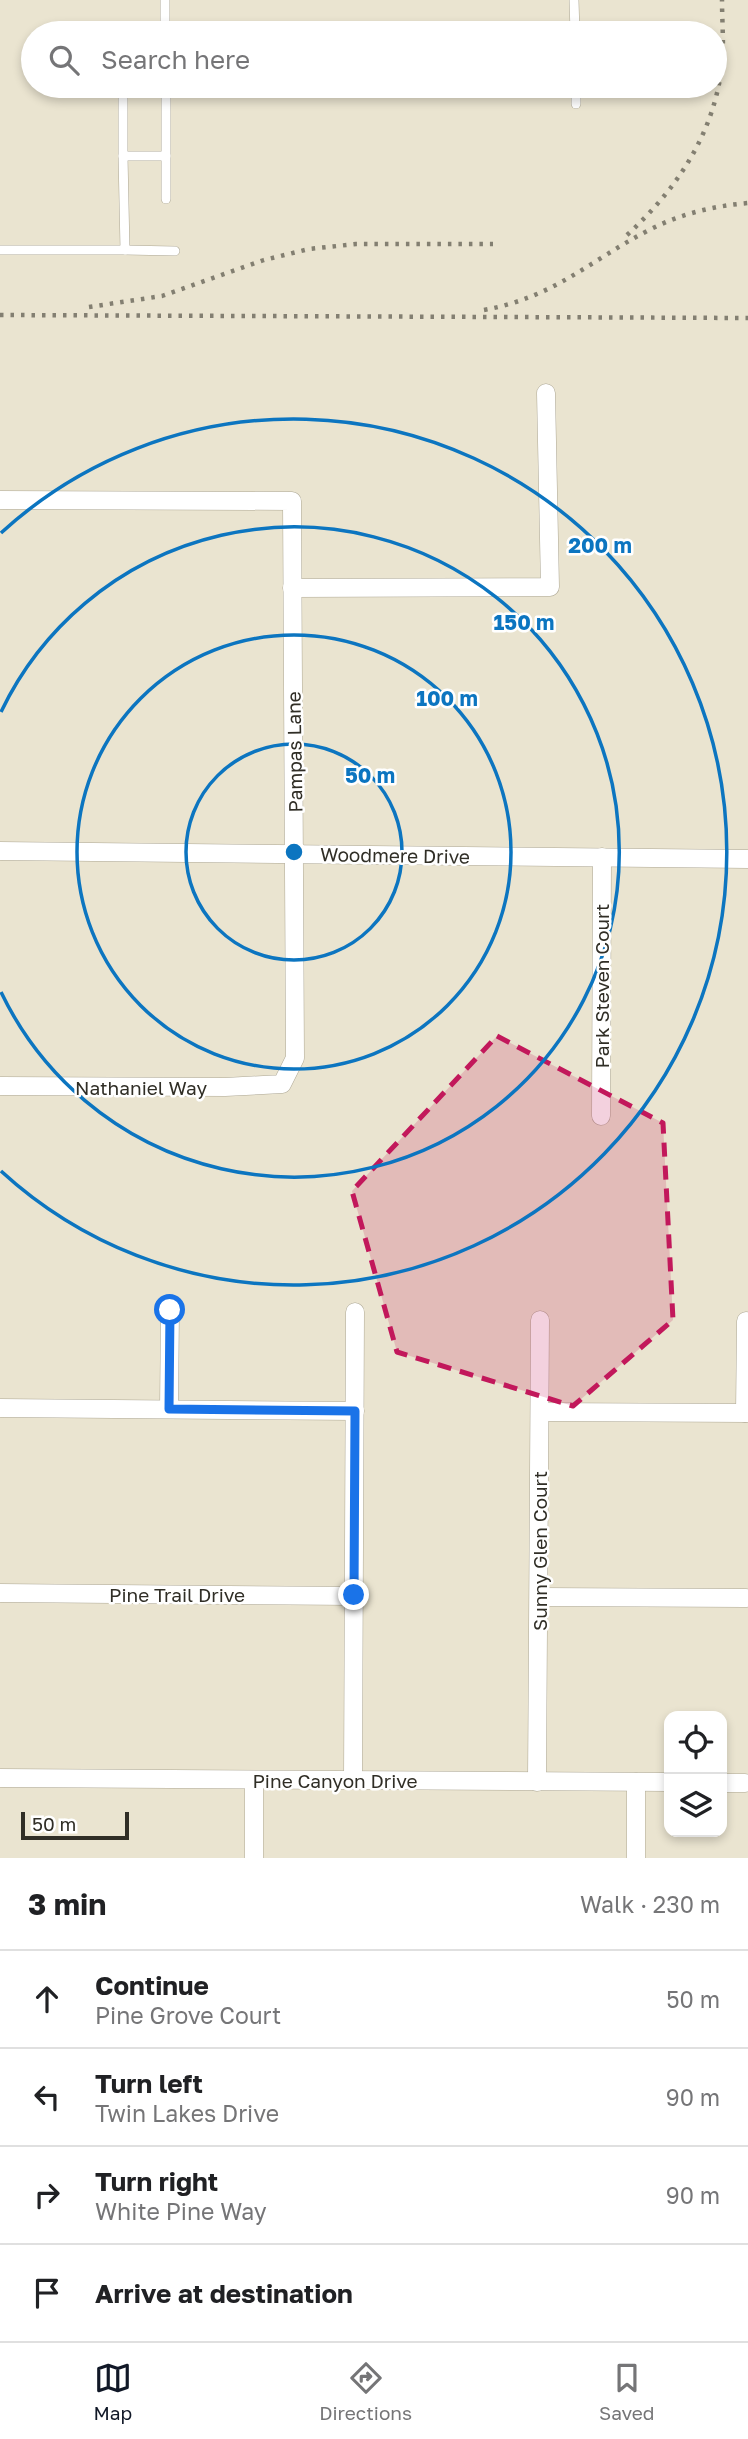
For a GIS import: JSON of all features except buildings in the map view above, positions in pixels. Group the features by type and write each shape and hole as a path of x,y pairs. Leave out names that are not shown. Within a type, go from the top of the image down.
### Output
{"street":[{"path":"292,588 550,587 546,393"},
{"name":"Pampas Lane","path":"0,500 292,501 295,1058 282,1084"},
{"name":"Woodmere Drive","path":"0,851 748,859"},
{"name":"Park Steven Court","path":"601,1116 602,858"},
{"name":"Nathaniel Way","path":"0,1086 225,1087 282,1084"},
{"path":"169,1409 170,1310"},
{"path":"353,1780 355,1312"},
{"name":"Sunny Glen Court","path":"537,1782 540,1320"},
{"path":"540,1412 747,1413 746,1321"},
{"path":"0,1408 355,1411"},
{"name":"Pine Trail Drive","path":"0,1593 354,1595"},
{"path":"539,1597 746,1598"},
{"name":"Pine Canyon Drive","path":"0,1778 664,1782"},
{"path":"254,1780 254,1858"},
{"path":"636,1782 636,1858"},
{"path":"727,1783 746,1783"}],"lane":[{"path":"165,0 165,21"},
{"path":"574,0 575,21"},
{"path":"123,98 125,250"},
{"path":"166,98 166,199"},
{"path":"576,98 576,104"},
{"path":"123,156 166,156"},
{"path":"0,250 175,251"}],"highlighted area":[{"path":"497,1036 663,1123 673,1320 573,1406 397,1352 352,1191"}],"railway":[{"path":"722,0 723,21"},
{"path":"627,235 662,199 690,159 702,137 716,98"},
{"path":"484,310 509,304 552,287 649,230 673,219 722,206 748,203"},
{"path":"89,307 162,296 264,260 309,249 356,244 493,244"},
{"path":"0,315 748,318"}],"route":[{"path":"170,1310 169,1409 355,1411 354,1595"}]}
